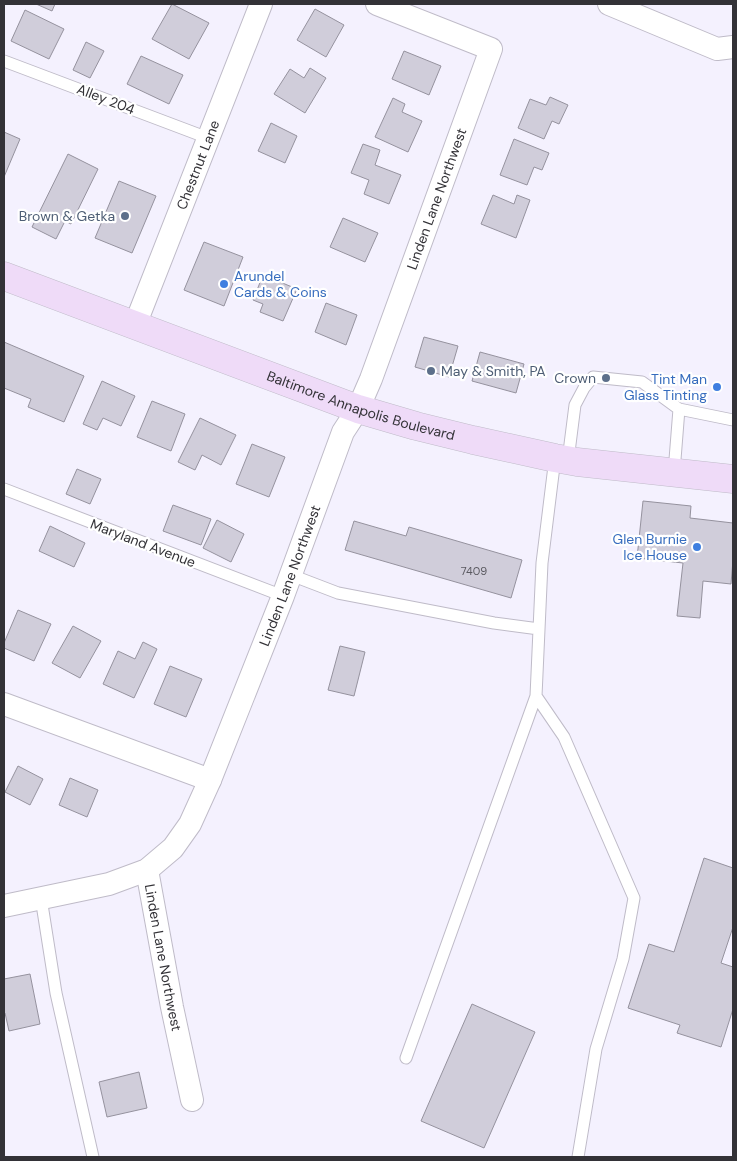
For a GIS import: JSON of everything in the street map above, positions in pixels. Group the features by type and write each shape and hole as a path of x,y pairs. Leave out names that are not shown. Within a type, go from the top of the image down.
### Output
{"main road":[{"name":"Baltimore Annapolis Boulevard","path":"4,276 358,409 454,436 562,459 733,479"}],"street":[{"name":"Chestnut Lane","path":"135,325 261,4"},
{"name":"Linden Lane Northwest","path":"192,1100 172,1007 147,870 173,848 190,824 210,780 283,596 343,432 358,409 371,379 491,49 378,4"},
{"path":"609,4 717,49 733,47"},
{"path":"4,704 210,780"},
{"path":"4,906 109,884 147,870"}],"lane":[{"name":"Alley 204","path":"4,61 208,138"},
{"path":"406,1058 536,696 542,564 562,459 575,405 584,388 593,377 642,382 679,409 733,420"},
{"path":"674,472 679,409"},
{"name":"Maryland Avenue","path":"4,489 283,596"},
{"path":"291,575 338,593 539,630"},
{"path":"536,696 564,737 634,898 623,959 596,1049 578,1157"},
{"path":"42,898 45,932 56,993 92,1157"}],"building":[{"path":"36,4 55,4 52,11"},
{"path":"172,4 209,23 189,59 152,39"},
{"path":"315,9 344,25 326,57 297,40"},
{"path":"25,10 64,29 49,59 11,41"},
{"path":"86,42 104,51 90,78 73,70"},
{"path":"404,51 441,66 429,95 392,79"},
{"path":"141,56 183,75 169,104 127,84"},
{"path":"310,68 326,78 305,113 274,94 290,69 304,78"},
{"path":"550,97 568,105 559,124 552,121 544,139 518,128 530,99 546,105"},
{"path":"393,98 405,104 402,112 422,121 408,152 375,137"},
{"path":"271,123 297,136 285,163 258,151"},
{"path":"4,132 20,139 4,177"},
{"path":"514,139 549,153 542,170 534,167 527,185 500,175"},
{"path":"363,144 380,150 375,165 401,175 389,204 364,194 369,180 351,173"},
{"path":"68,154 98,169 71,224 65,221 56,239 32,227"},
{"path":"119,181 156,196 132,253 95,238"},
{"path":"493,195 514,204 517,195 530,200 516,238 481,224"},
{"path":"343,218 378,233 365,262 330,247"},
{"path":"204,242 243,257 224,306 184,290"},
{"path":"263,275 297,289 283,321 260,312 263,304 253,300"},
{"path":"326,303 357,315 346,345 315,332"},
{"path":"424,337 458,346 449,377 415,367"},
{"path":"4,342 84,376 64,422 28,407 31,399 4,388"},
{"path":"480,352 524,364 516,393 472,381"},
{"path":"102,381 135,396 121,426 103,418 97,430 83,424"},
{"path":"152,401 185,414 171,451 137,437"},
{"path":"200,418 236,435 221,465 202,455 195,470 178,462"},
{"path":"252,444 285,457 269,497 236,484"},
{"path":"77,469 101,479 90,504 66,494"},
{"path":"643,501 691,506 690,518 733,523 731,584 703,581 700,618 677,616 683,563 637,558"},
{"path":"173,505 211,519 201,545 163,531"},
{"path":"217,520 244,534 231,562 203,548"},
{"path":"354,521 406,536 409,527 522,560 511,598 345,550"},
{"path":"50,526 85,543 74,567 39,551"},
{"path":"18,610 51,624 34,661 4,648 4,643"},
{"path":"73,626 101,641 80,678 52,663"},
{"path":"143,642 157,649 134,698 103,684 118,651 135,659"},
{"path":"340,646 365,652 354,696 328,690"},
{"path":"170,666 202,679 186,717 154,704"},
{"path":"18,766 43,779 30,805 5,792"},
{"path":"70,778 98,790 87,817 59,805"},
{"path":"704,858 733,868 733,927 721,963 733,967 733,1009 721,1047 677,1033 680,1025 628,1008 649,944 674,952"},
{"path":"30,974 40,1024 9,1031 4,1013 4,979"},
{"path":"472,1004 535,1032 484,1148 421,1121"},
{"path":"139,1072 147,1108 107,1117 99,1082"}],"place":[{"name":"Brown & Getka","path":"125,216"},
{"name":"Arundel Cards & Coins","path":"224,284"},
{"name":"May & Smith, PA","path":"431,371"},
{"name":"Crown","path":"606,378"},
{"name":"Tint Man Glass Tinting","path":"717,387"},
{"name":"Glen Burnie Ice House","path":"697,547"}]}
